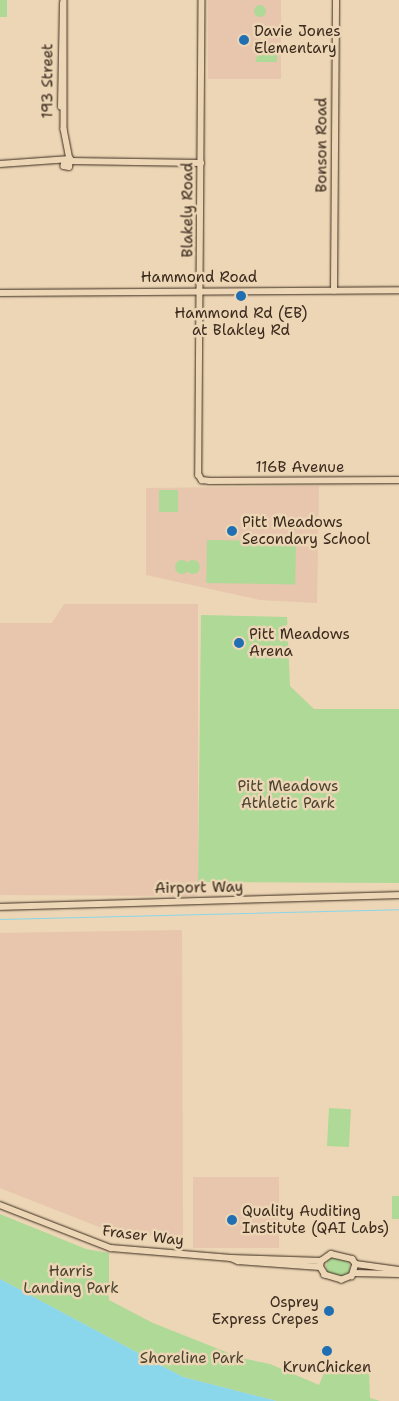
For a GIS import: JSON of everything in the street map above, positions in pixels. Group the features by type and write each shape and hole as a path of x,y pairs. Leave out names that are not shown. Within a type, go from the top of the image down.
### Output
{"main road":[{"name":"Hammond Road","path":"0,293 399,290"},
{"name":"Airport Way","path":"0,907 399,895"}],"street":[{"name":"Blakely Road","path":"202,0 198,472 202,480"},
{"name":"Bonson Road","path":"334,291 336,0"},
{"name":"193 Street","path":"64,1 60,127 68,162"},
{"path":"0,164 68,162 201,163"},
{"name":"116B Avenue","path":"202,480 399,480"},
{"name":"Fraser Way","path":"0,1205 105,1246 231,1258 238,1261 320,1264"},
{"path":"399,1270 356,1264 348,1256 338,1254 328,1255 320,1264 335,1279 346,1280 355,1273 399,1274"},
{"path":"355,1273 356,1264"}],"shaded area":[{"name":"Davie Jones Elementary","path":"208,0 281,0 281,79 208,79"},
{"name":"Pitt Meadows Secondary School","path":"319,486 317,603 260,600 146,575 146,488"},
{"path":"64,604 198,604 198,896 0,895 0,623 52,623"},
{"path":"182,930 183,1237 117,1234 0,1188 0,933"},
{"path":"193,1177 279,1177 279,1248 193,1248"}],"green space":[{"path":"0,0 7,0 7,17 0,17"},
{"path":"258,5 262,5 266,11 262,17 258,17 254,13 254,9"},
{"path":"277,49 277,62 255,62 259,51"},
{"path":"159,490 178,490 178,512 159,512"},
{"path":"207,540 296,542 295,585 206,583"},
{"path":"182,560 187,562 189,567 187,572 182,574 177,572 175,567 177,562"},
{"path":"193,560 198,562 200,567 198,572 193,574 188,572 186,567 188,562"},
{"name":"Pitt Meadows Athletic Park","path":"201,615 287,617 290,686 314,709 399,709 399,883 198,882"},
{"path":"329,1108 351,1109 349,1147 327,1146"},
{"path":"392,1196 399,1196 399,1219 392,1219"},
{"path":"0,1214 86,1249 109,1253 109,1300 153,1323 241,1358 270,1364 319,1385 327,1366 365,1365 369,1370 370,1398 380,1401 277,1401 183,1377 0,1279"},
{"path":"338,1255 347,1258 350,1267 347,1276 338,1279 329,1276 326,1267 329,1258"}],"water":[{"path":"0,1279 183,1377 277,1401 0,1401"}],"waterway":[{"path":"0,919 399,909"}],"place":[{"name":"Davie Jones Elementary","path":"244,40"},
{"name":"Hammond Rd (EB) at Blakley Rd","path":"241,296"},
{"name":"Pitt Meadows Secondary School","path":"232,531"},
{"name":"Pitt Meadows Arena","path":"239,643"},
{"name":"Quality Auditing Institute (QAI Labs)","path":"232,1220"},
{"name":"Osprey Express Crepes","path":"329,1311"},
{"name":"KrunChicken","path":"327,1351"}],"park label":[{"name":"Harris Landing Park","path":"71,1280"},
{"name":"Shoreline Park","path":"192,1359"}]}
